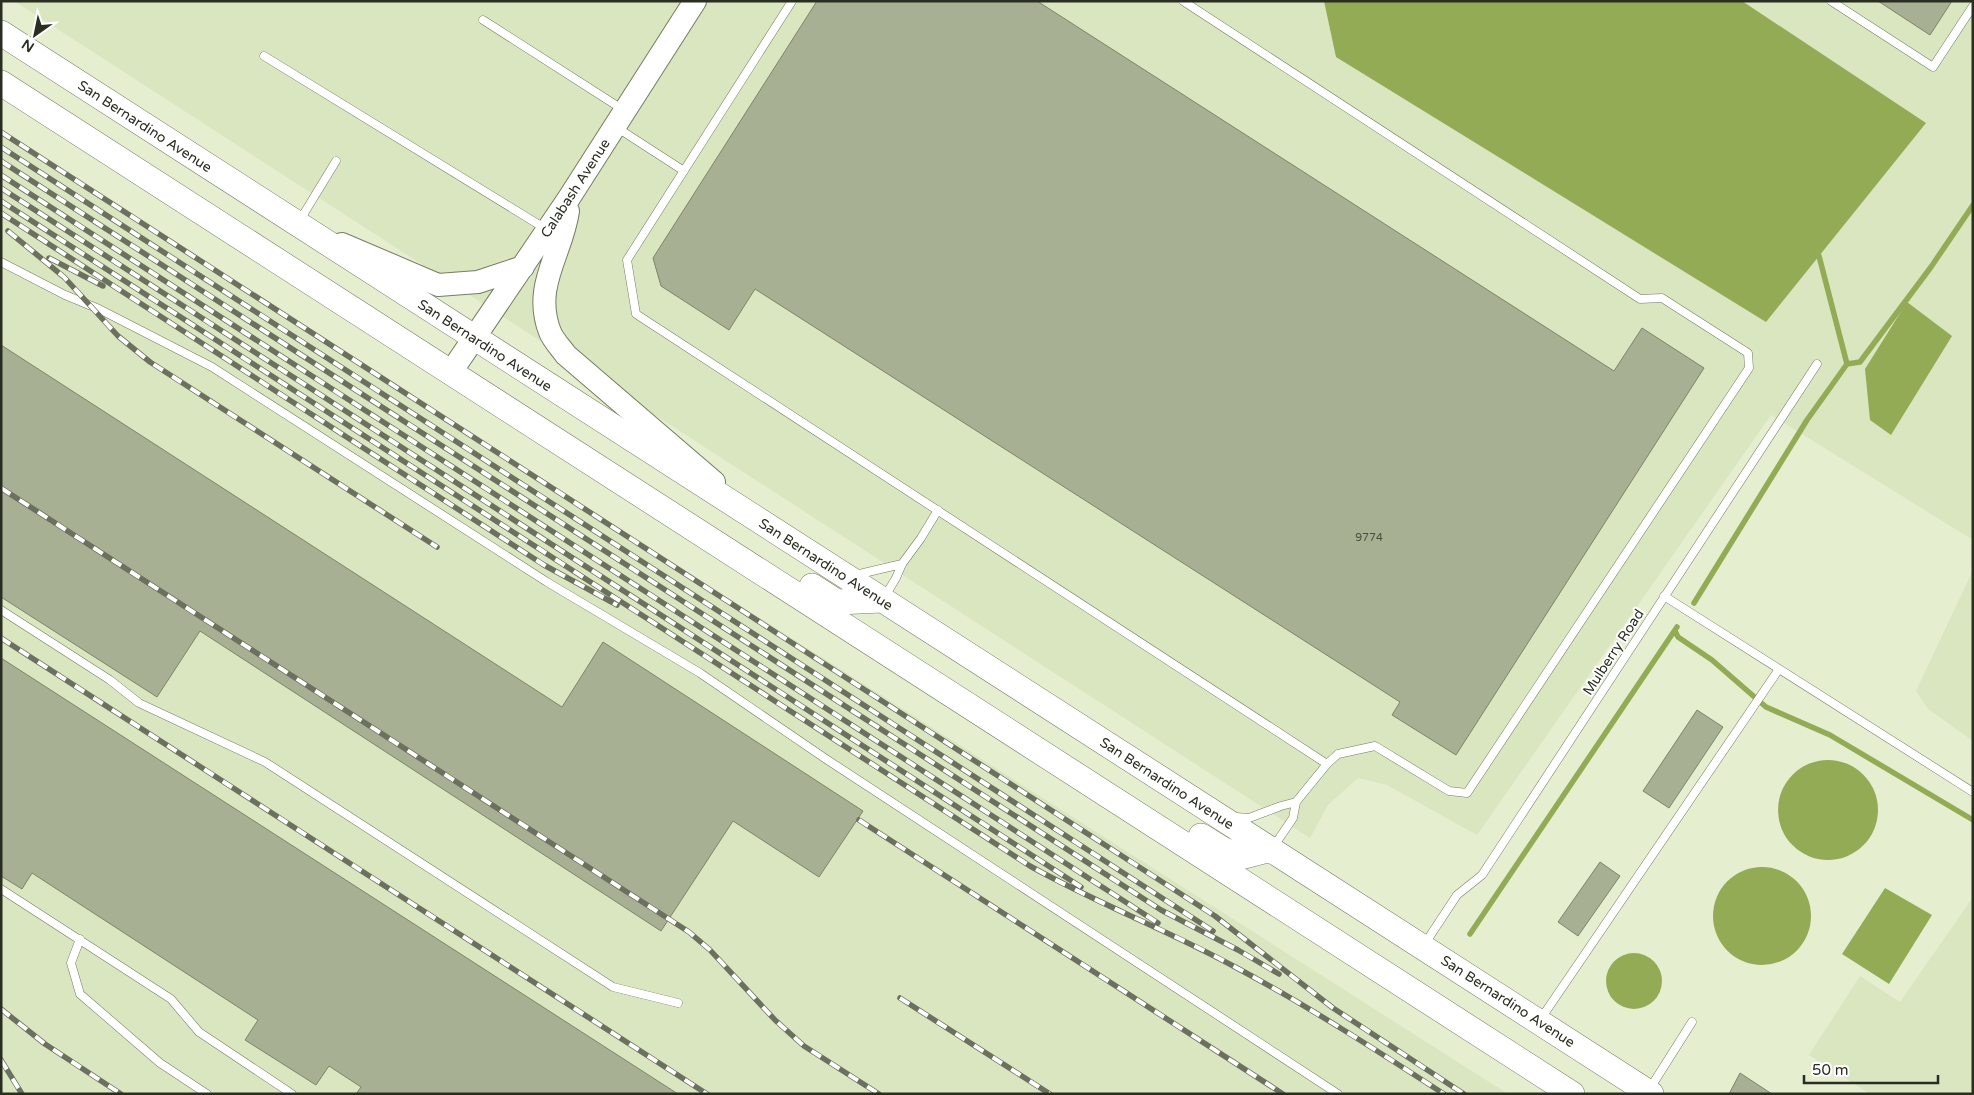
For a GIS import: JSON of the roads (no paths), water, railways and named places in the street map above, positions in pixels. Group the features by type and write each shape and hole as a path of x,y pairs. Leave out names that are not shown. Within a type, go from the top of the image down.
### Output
{"main road":[{"name":"San Bernardino Avenue","path":"1,33 1650,1093"},
{"path":"1,83 1572,1094"},
{"path":"617,478 705,518 837,602 882,600"},
{"path":"1013,733 1092,765 1222,850 1242,857 1271,850"}],"street":[{"name":"Calabash Avenue","path":"451,372 548,230 695,1"},
{"path":"569,198 566,224 546,280 544,307 550,333 566,355 762,523"},
{"path":"297,224 438,285 478,282 523,267"}],"lane":[{"path":"792,1 627,260 636,314 1327,764"},
{"path":"1183,1 1640,299 1662,298 1748,353 1749,368 1467,793 1448,791 1375,746 1338,754 1327,764 1296,802 1293,818 1271,850"},
{"path":"1831,1 1932,67 1973,6"},
{"path":"483,20 620,118 684,171"},
{"path":"264,56 548,230"},
{"path":"297,224 336,161"},
{"path":"1,262 65,296 100,309 212,367 547,582 700,672 826,759 1338,1094"},
{"name":"Mulberry Road","path":"1422,947 1457,895 1482,875 1817,364"},
{"path":"882,600 896,578 902,564 938,510"},
{"path":"847,578 902,564"},
{"path":"1664,596 1973,792"},
{"path":"1,610 110,680 139,703 265,762 613,988 678,1003"},
{"path":"1539,1021 1779,669"},
{"path":"1218,815 1249,818 1296,802"},
{"path":"1,889 171,999 199,1032 292,1094"},
{"path":"80,939 71,963 80,994 160,1063 207,1094"},
{"path":"1650,1093 1692,1022"}],"waterway":[{"path":"1847,364 1860,362 1931,267 1973,205"},
{"path":"1694,603 1807,420 1847,364 1819,256"},
{"path":"1470,934 1677,627"},
{"path":"1675,631 1678,637 1712,660 1766,707 1830,735 1973,820"}],"railway":[{"path":"1,132 1215,916 1333,1008 1464,1094"},
{"path":"1,147 1213,931"},
{"path":"1,161 1161,910 1238,950 1279,974"},
{"path":"1,175 1158,923"},
{"path":"1,188 1081,887"},
{"path":"1,201 1030,866 1212,955 1263,983 1342,1029 1444,1094"},
{"path":"1,213 544,565 617,605"},
{"path":"8,231 64,277 118,336 150,362 437,547"},
{"path":"49,258 103,286"},
{"path":"1,488 689,932 710,950 775,1020 804,1046 879,1094"},
{"path":"1,638 707,1094"},
{"path":"859,820 1283,1094"},
{"path":"900,998 1050,1094"},
{"path":"1,1009 45,1044 121,1094"},
{"path":"1,1060 22,1094"}]}
